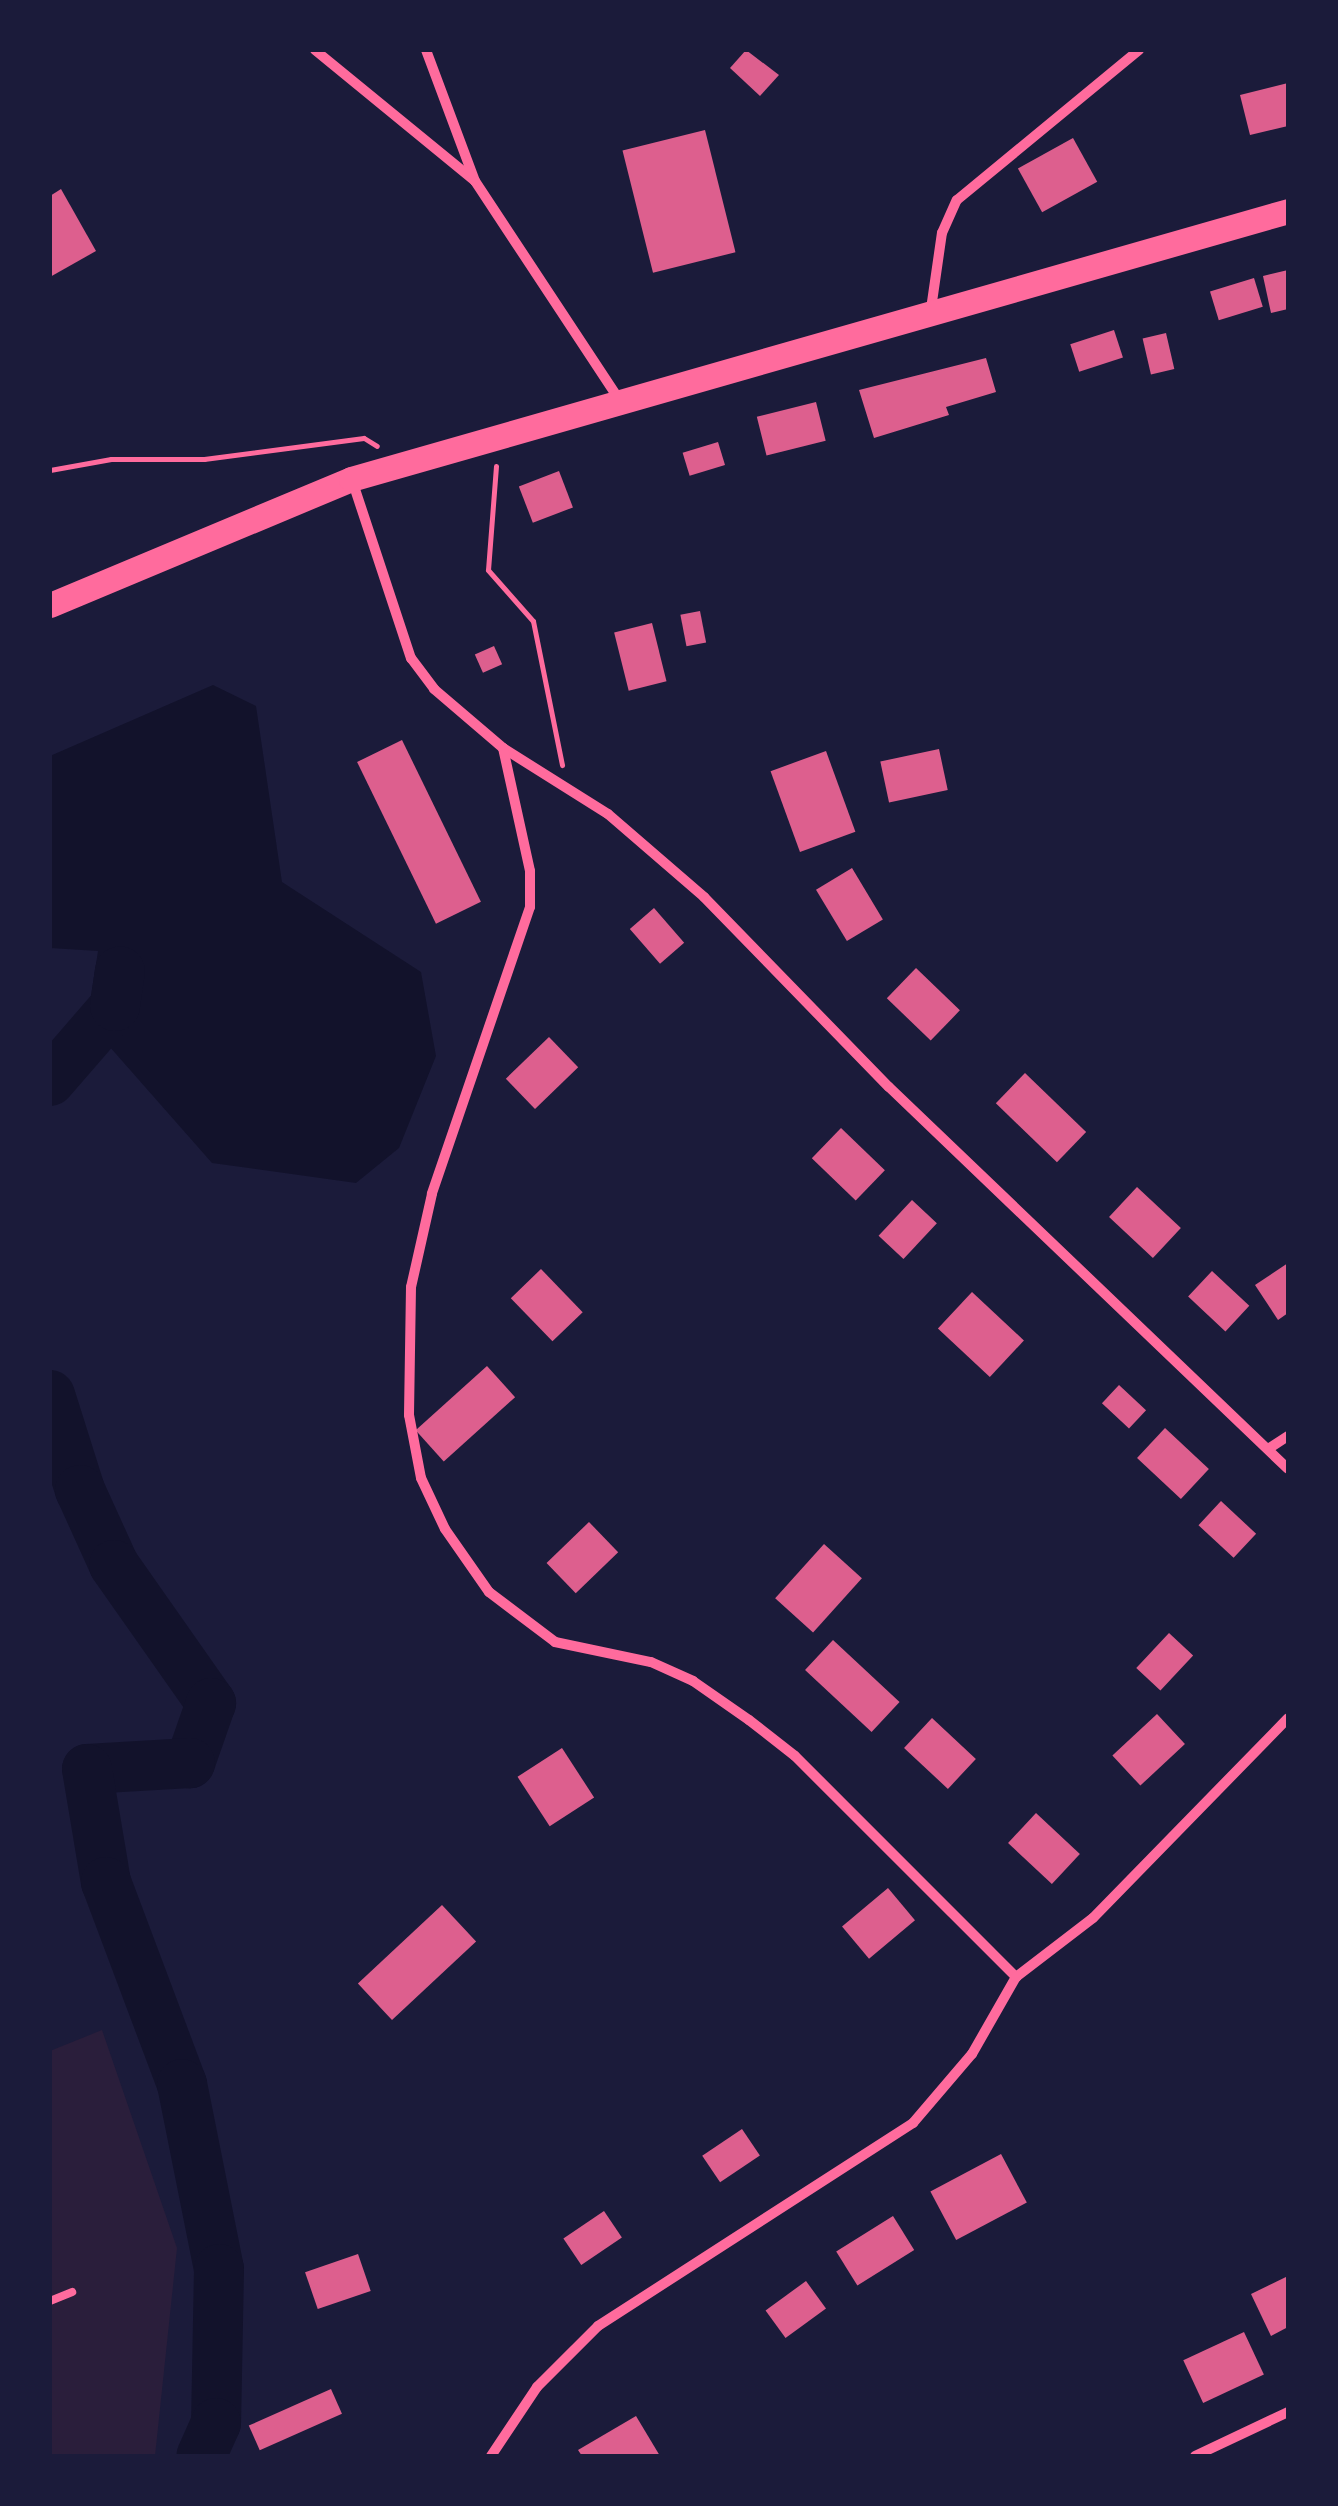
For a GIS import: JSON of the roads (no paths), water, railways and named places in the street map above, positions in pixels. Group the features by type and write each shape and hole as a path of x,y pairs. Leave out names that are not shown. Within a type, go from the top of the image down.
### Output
{"main road":[{"path":"50,605 352,479 618,398 1288,211"}],"street":[{"path":"315,50 475,181"},
{"path":"426,50 475,181 618,398"},
{"path":"931,309 942,234 957,200 1139,50"},
{"path":"352,479 410,658 434,690 503,748 608,814 704,897 889,1087 1288,1468"},
{"path":"503,748 530,871 530,907 417,1254 409,1415 421,1478 445,1528 489,1592 556,1642 651,1662 692,1680 749,1720 795,1756 1016,1977"},
{"path":"1268,1449 1288,1436"},
{"path":"490,2456 567,2350 913,2123 972,2054 1016,1977 1093,1918 1288,1718"},
{"path":"1195,2456 1288,2412"}],"lane":[{"path":"50,2301 72,2292"}],"waterway":[{"path":"50,1081 115,1006 120,971"},
{"path":"50,1395 80,1490 114,1565 211,1703 190,1763 87,1769 106,1882 182,2084 219,2269 216,2423 201,2456"}]}
